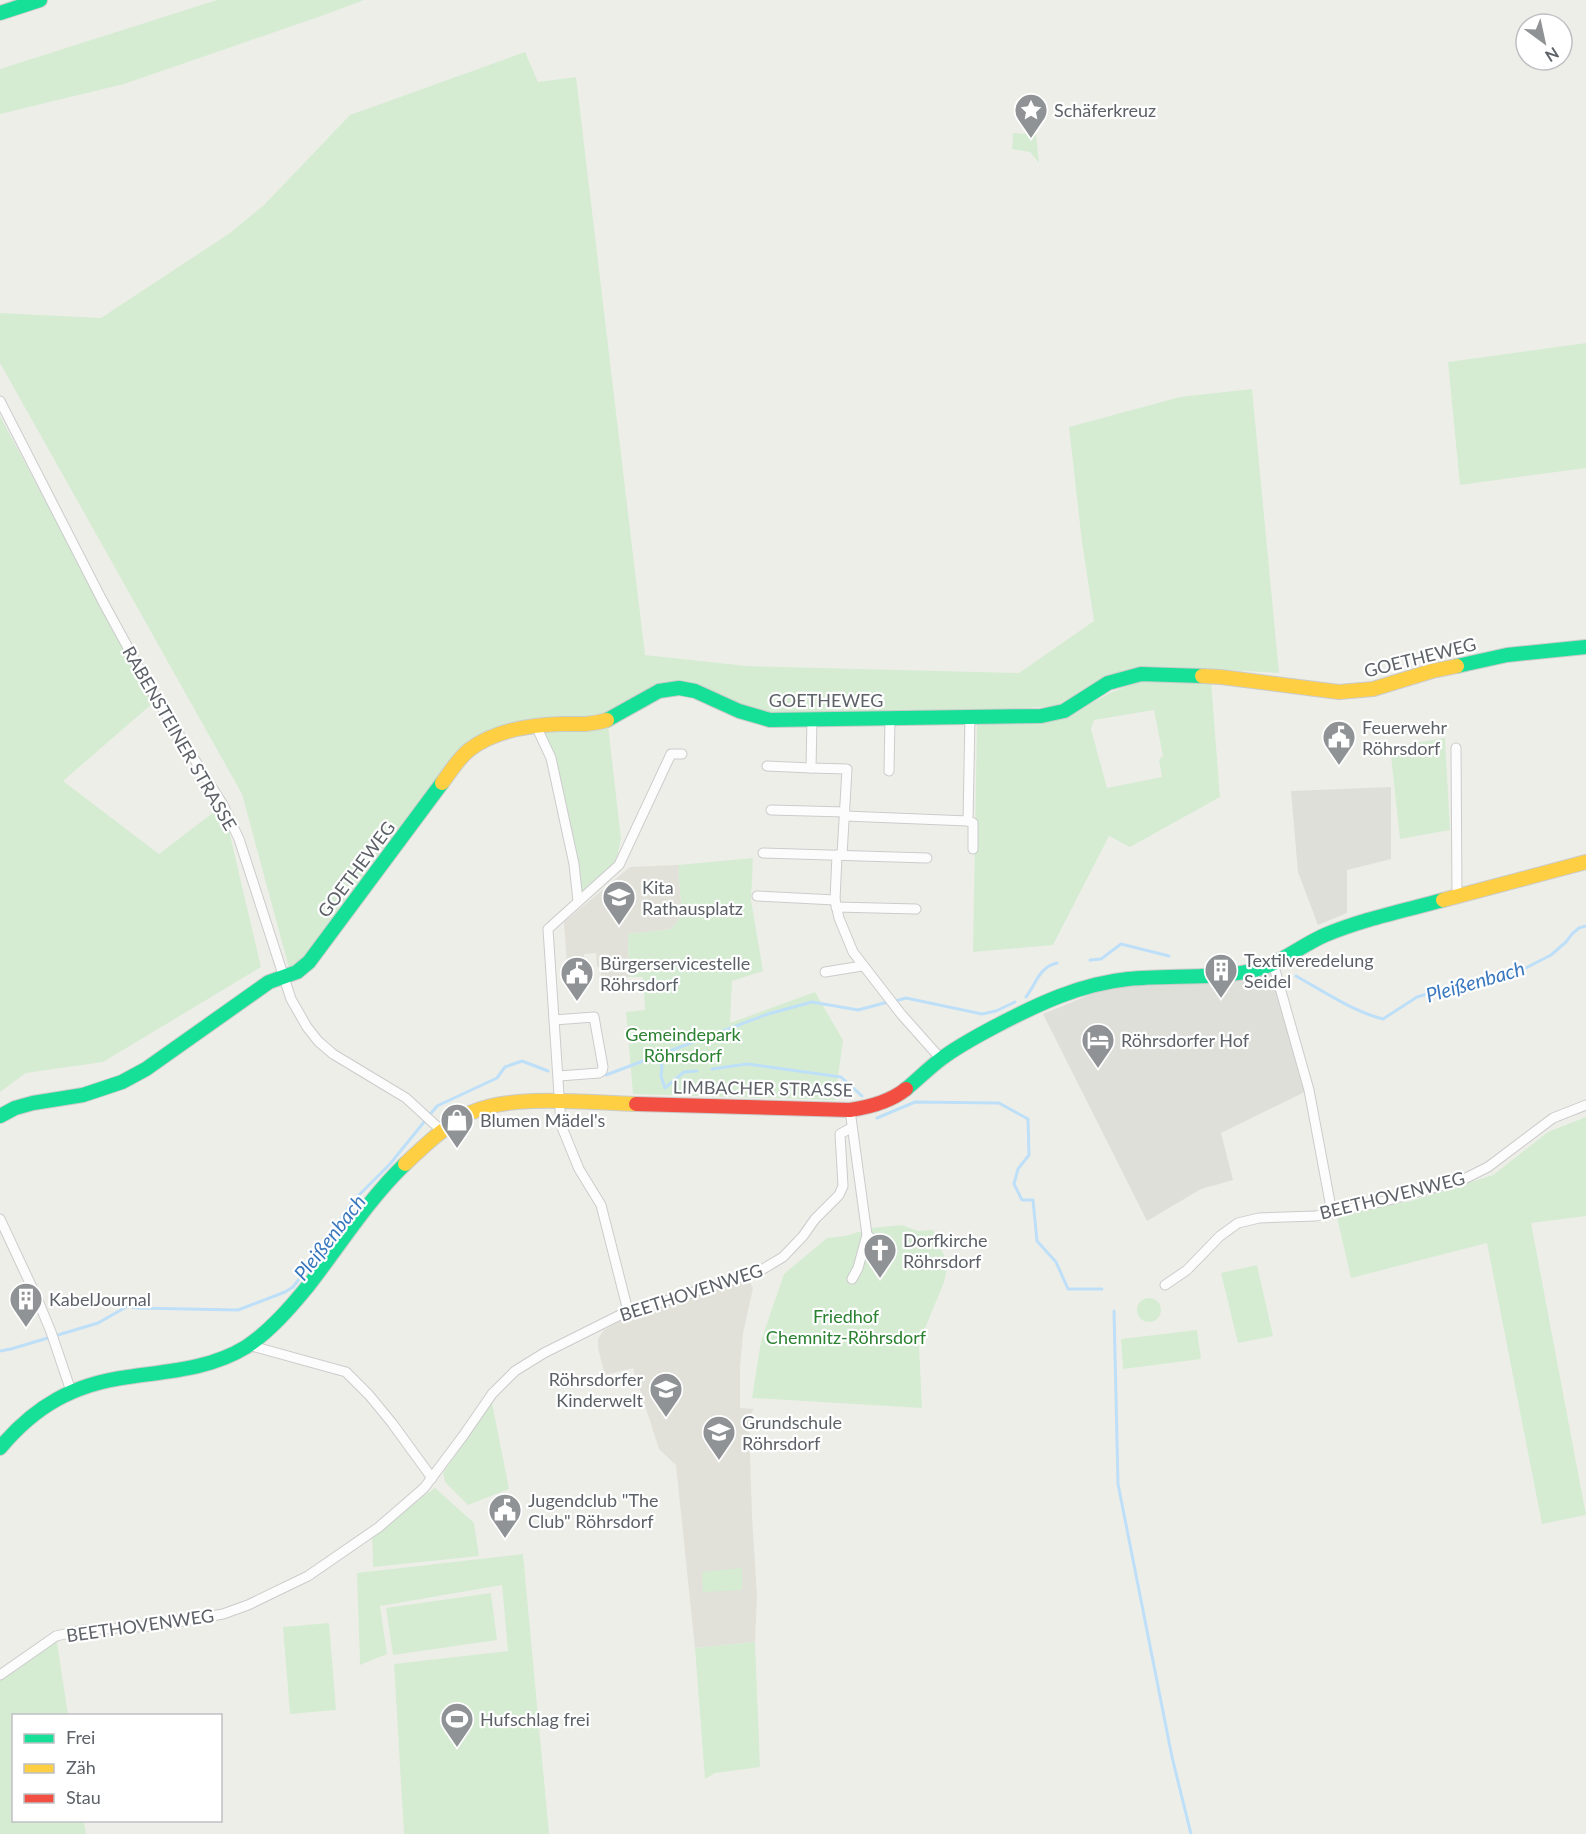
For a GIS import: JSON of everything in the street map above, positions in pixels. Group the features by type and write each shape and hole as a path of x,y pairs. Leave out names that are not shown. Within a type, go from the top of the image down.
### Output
{"main road":[{"path":"0,12 40,0"},
{"name":"GOETHEWEG","path":"0,1116 15,1108 83,1095 122,1082 146,1069 269,982 297,972 309,962 467,750 478,742 504,732 536,726 593,724 623,713 648,696 664,689 680,688 697,692 738,711 770,720 1041,716 1064,711 1108,683 1141,674 1221,677 1339,692 1373,689 1432,670 1507,655 1586,646"},
{"name":"LIMBACHER STRASSE","path":"0,1448 14,1430 39,1409 71,1391 125,1377 194,1368 231,1355 248,1345 288,1310 372,1199 424,1146 438,1128 470,1114 493,1106 524,1101 850,1110 878,1105 901,1094 941,1059 995,1025 1084,986 1128,979 1252,971 1349,925 1586,862"}],"street":[{"name":"RABENSTEINER STRASSE","path":"0,401 145,680 223,805 239,839 291,999 307,1027 318,1041 343,1060 406,1098 438,1128"},
{"path":"968,821 970,716"},
{"path":"889,771 890,718"},
{"path":"811,768 812,719"},
{"path":"536,726 551,758 574,864 578,902"},
{"path":"1456,748 1457,897"},
{"path":"628,1311 601,1205 579,1170 561,1125 548,929 619,865 671,754 682,754"},
{"path":"767,766 847,770 845,814 835,904 853,952 862,966 941,1059"},
{"path":"771,810 968,821 973,823 973,849"},
{"path":"763,853 927,858"},
{"path":"757,896 916,909"},
{"path":"1273,963 1309,1090 1332,1213"},
{"path":"825,972 862,966"},
{"path":"554,1020 594,1017 603,1067 599,1073 559,1076"},
{"name":"BEETHOVENWEG","path":"1165,1285 1187,1270 1220,1236 1238,1223 1259,1218 1316,1216 1332,1213 1462,1180 1488,1167 1554,1119 1586,1106"},
{"path":"850,1110 867,1235 858,1268 852,1279"},
{"name":"BEETHOVENWEG","path":"0,1675 56,1636 83,1630 155,1626 223,1614 248,1605 308,1576 379,1527 424,1488 492,1394 516,1371 544,1353 628,1311 758,1272 783,1257 815,1219 839,1196 843,1186 840,1134 851,1128"},
{"path":"0,1219 37,1298 71,1391"},
{"path":"867,1235 889,1252"},
{"path":"248,1345 346,1372 387,1416 432,1478"}],"shaded area":[{"path":"1391,787 1391,859 1347,870 1347,913 1318,925 1298,872 1291,791"},
{"name":"Kita Rathausplatz","path":"678,865 682,915 671,929 628,934 629,977 601,980 601,967 597,967 596,953 584,954 584,961 567,964 564,922 630,867"},
{"path":"1273,963 1309,1090 1221,1133 1233,1180 1201,1189 1147,1221 1043,1014 1128,979"},
{"name":"Grundschule Röhrsdorf","path":"749,1281 753,1288 743,1333 740,1408 754,1409 749,1424 757,1595 755,1642 695,1648 676,1465 659,1449 633,1368 605,1375 598,1339 604,1330 629,1316"}],"green space":[{"path":"217,0 364,0 124,84 0,114 0,69"},
{"path":"525,52 538,82 576,77 645,655 747,666 1019,673 1094,621 1082,542 1069,427 1180,397 1252,389 1279,673 1151,666 1101,681 1059,706 991,710 758,713 660,686 597,718 494,731 468,741 304,960 289,968 242,794 0,363 0,313 101,318 230,233 264,205 350,115"},
{"path":"1034,114 1039,163 1030,152 1012,149 1013,133 1028,134"},
{"path":"1586,343 1586,468 1460,485 1448,362"},
{"path":"0,416 153,703 63,781 159,854 223,805 261,967 103,1062 26,1073 0,1092"},
{"path":"1142,680 1211,681 1220,797 1130,847 1109,836 1053,945 973,952 977,722 1047,722 1077,711 1110,693","holes":["1154,710 1163,756 1159,760 1162,777 1107,788 1091,729 1094,720"]},
{"path":"608,725 621,839 616,862 582,893 555,759 545,732"},
{"path":"1445,738 1450,830 1400,839 1390,747"},
{"name":"Gemeindepark Röhrsdorf","path":"753,858 751,900 763,971 732,981 730,1023 815,992 843,1040 835,1100 633,1094 626,1012 645,1010 643,977 629,977 628,934 671,929 682,915 678,865"},
{"path":"1586,1117 1586,1216 1531,1223 1586,1515 1542,1524 1487,1243 1351,1278 1336,1213 1411,1201 1493,1175 1548,1132"},
{"name":"Friedhof Chemnitz-Röhrsdorf","path":"902,1225 918,1231 933,1230 948,1264 944,1282 919,1343 922,1408 752,1398 761,1341 784,1274 827,1238 845,1236 872,1228"},
{"path":"1257,1265 1273,1336 1238,1343 1221,1273"},
{"path":"1149,1298 1158,1301 1161,1310 1158,1319 1149,1322 1140,1319 1137,1310 1140,1301"},
{"path":"1197,1330 1201,1359 1123,1369 1121,1339"},
{"path":"492,1403 509,1489 468,1505 445,1482 443,1473"},
{"path":"435,1488 474,1523 479,1556 373,1567 372,1532"},
{"name":"Hufschlag frei","path":"523,1554 549,1834 404,1834 394,1664 508,1651 502,1585 380,1606 387,1654 360,1665 357,1573"},
{"path":"742,1568 742,1590 703,1592 702,1572"},
{"path":"491,1593 497,1640 393,1655 386,1608"},
{"path":"329,1623 336,1710 290,1714 283,1627"},
{"path":"56,1636 68,1714 12,1714 12,1822 84,1822 86,1834 0,1834 0,1675"},
{"path":"755,1642 760,1767 715,1773 705,1779 695,1648"}],"waterway":[{"name":"Pleißenbach","path":"1296,976 1350,1006 1383,1019 1417,997 1450,987 1482,984 1520,971 1551,955 1579,928 1586,926"},
{"name":"Pleißenbach","path":"1090,960 1101,959 1121,944 1169,956"},
{"name":"Pleißenbach","path":"1026,997 1042,972 1057,963"},
{"name":"Pleißenbach","path":"895,1001 906,998 982,1014 996,1011 1015,1002"},
{"name":"Pleißenbach","path":"606,1075 768,1014 812,1002 858,1010 888,1002"},
{"path":"655,1056 662,1066 661,1076 665,1088 684,1072 697,1071"},
{"name":"Pleißenbach","path":"0,1351 98,1323 128,1306 238,1310 285,1292 293,1287 321,1251 351,1203 390,1164 437,1106 497,1078 505,1067 522,1061 548,1071"},
{"path":"712,1069 747,1064 841,1077 862,1096"},
{"path":"877,1118 915,1102 999,1103 1028,1119 1029,1155 1018,1169 1014,1184 1022,1200 1033,1200 1037,1241 1056,1262 1068,1289 1102,1289"},
{"path":"1114,1311 1118,1484 1172,1757 1191,1834"}],"traffic: fast":[{"path":"0,13 40,0"},
{"path":"1457,666 1507,655 1586,647"},
{"path":"607,720 659,691 679,688 695,691 739,711 770,720 1041,716 1064,711 1108,683 1141,674 1202,676"},
{"path":"0,1116 15,1108 83,1095 122,1082 146,1069 269,982 297,972 309,962 442,783"},
{"path":"906,1089 941,1059 968,1041 1028,1010 1076,990 1128,979 1221,975 1251,971 1270,965 1339,929 1443,900"},
{"path":"0,1448 27,1420 73,1391 108,1380 204,1365 232,1354 255,1341 294,1303 366,1208 405,1164"}],"traffic: slow":[{"path":"1202,676 1339,692 1373,689 1457,666"},
{"path":"442,783 469,750 501,733 537,726 607,720"},
{"path":"1443,900 1586,862"},
{"path":"405,1164 452,1124 470,1113 488,1107 529,1101 636,1104"}],"traffic: jam":[{"path":"636,1104 850,1110 879,1103 906,1089"}],"place":[{"name":"Schäferkreuz","path":"1031,139"},
{"name":"Feuerwehr Röhrsdorf","path":"1339,766"},
{"name":"Kita Rathausplatz","path":"619,926"},
{"name":"Textilveredelung Seidel","path":"1221,999"},
{"name":"Bürgerservicestelle Röhrsdorf","path":"577,1002"},
{"name":"Röhrsdorfer Hof","path":"1098,1069"},
{"name":"Blumen Mädel's","path":"457,1149"},
{"name":"Dorfkirche Röhrsdorf","path":"880,1279"},
{"name":"KabelJournal","path":"26,1328"},
{"name":"Röhrsdorfer Kinderwelt","path":"666,1418"},
{"name":"Grundschule Röhrsdorf","path":"719,1461"},
{"name":"Jugendclub \"The Club\" Röhrsdorf","path":"505,1539"},
{"name":"Hufschlag frei","path":"457,1748"}]}
